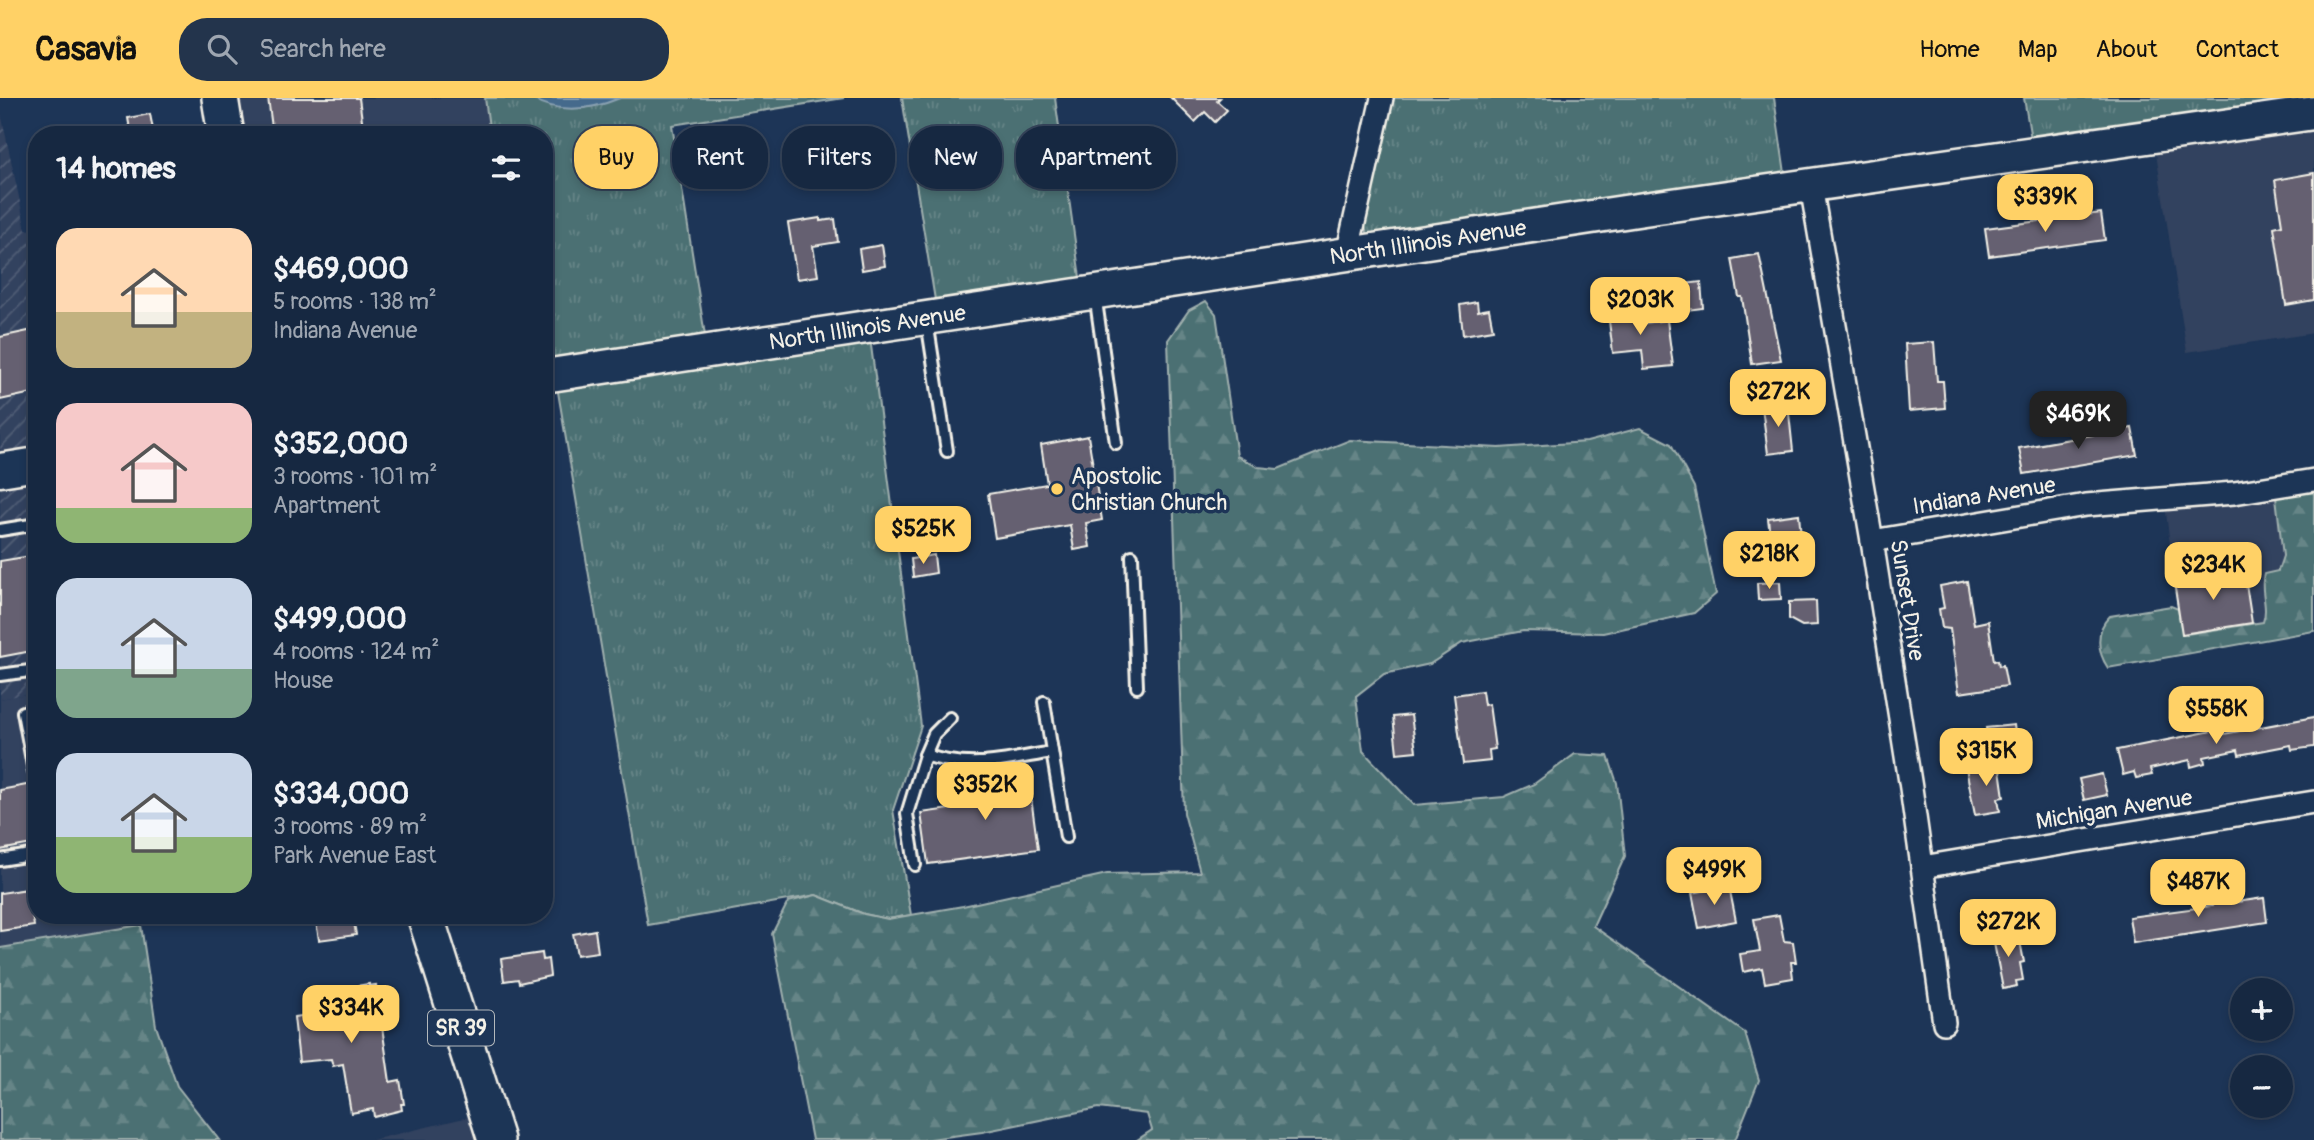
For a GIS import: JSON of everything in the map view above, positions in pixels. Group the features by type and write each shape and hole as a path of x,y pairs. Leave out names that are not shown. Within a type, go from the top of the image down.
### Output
{"main road":[{"path":"220,98 225,126"},
{"name":"SR 39","path":"428,924 496,1140"}],"street":[{"path":"1347,254 1382,98"},
{"name":"North Illinois Avenue","path":"553,375 1347,254 2314,113"},
{"name":"Sunset Drive","path":"1811,186 1872,541 1944,1023"},
{"path":"0,470 28,465"},
{"name":"Indiana Avenue","path":"1872,541 2074,507 2193,497 2314,480"},
{"name":"Michigan Avenue","path":"1922,867 2314,802"}],"lane":[{"path":"1094,293 1116,443"},
{"path":"927,318 947,451"},
{"path":"0,530 28,525"},
{"path":"1132,556 1136,687"},
{"path":"0,675 28,671"},
{"path":"1044,702 1066,837"},
{"path":"28,711 23,712 28,739"},
{"path":"915,865 907,814 934,734 950,718"},
{"path":"925,755 949,763 976,764 1052,752"},
{"path":"0,860 28,855"}],"shaded area":[{"path":"232,98 485,98 489,126 237,126"},
{"path":"532,98 620,98 587,108 565,109"},
{"path":"0,109 28,230 28,694 0,699"},
{"path":"2314,124 2314,333 2187,352 2155,147"},
{"path":"2275,492 2283,556 2278,571 2264,574 2262,580 2266,614 2263,622 2187,634 2181,627 2165,504"},
{"path":"28,694 28,924 141,925 0,948 0,699"},
{"path":"477,1115 485,1140 372,1140"}],"green space":[{"path":"485,98 844,98 672,125 672,189 682,189 706,342 553,366 553,126 489,126"},
{"path":"902,98 1055,98 1059,126 1016,126 1016,189 1068,189 1081,285 936,306 917,189 1002,189 1002,126 909,126 909,141"},
{"path":"1392,98 1774,98 1786,180 1376,240 1367,233 1364,222"},
{"path":"2024,98 2314,98 2032,145"},
{"path":"1206,301 1216,314 1237,456 1258,467 1278,469 1350,440 1499,448 1587,442 1640,428 1671,444 1694,487 1716,594 1694,613 1603,633 1523,631 1462,643 1430,664 1384,674 1356,696 1363,751 1414,805 1504,797 1534,784 1575,754 1608,756 1617,783 1625,856 1593,926 1745,1033 1759,1080 1735,1140 1137,1140 1152,1130 1147,1114 1098,1108 982,1132 923,1140 812,1140 772,934 788,902 816,895 864,914 888,919 963,906 1107,874 1200,872 1184,813 1168,340 1189,310"},
{"path":"870,338 921,726 893,810 911,915 888,919 864,914 816,895 648,925 557,386"},
{"path":"2314,491 2314,631 2108,668 2099,641 2102,628 2110,616 2171,606 2178,609 2181,627 2187,634 2263,622 2264,574 2278,571 2283,556 2276,497"},
{"path":"141,925 156,1026 177,1086 219,1140 0,1140 0,948"}],"building":[{"path":"268,98 359,98 363,126 272,126"},
{"path":"1171,98 1220,98 1217,101 1227,110 1215,122 1205,112 1195,122"},
{"path":"150,114 152,126 129,126 128,118"},
{"path":"2314,173 2314,300 2286,305 2274,227 2282,225 2275,180"},
{"path":"2101,213 2105,240 1989,256 1985,228"},
{"path":"820,218 820,221 835,219 838,242 813,246 818,276 797,279 788,223"},
{"path":"882,245 885,266 862,270 859,249"},
{"path":"1759,254 1781,360 1752,364 1742,297 1739,297 1732,259"},
{"path":"1701,282 1703,308 1679,311 1676,285"},
{"path":"1477,302 1478,311 1489,309 1493,330 1463,335 1460,305"},
{"path":"1628,302 1630,320 1638,319 1639,324 1667,320 1673,366 1644,369 1642,350 1613,353 1607,305"},
{"path":"28,331 28,394 0,400 0,337"},
{"path":"1934,342 1937,381 1943,381 1945,408 1909,411 1905,344"},
{"path":"1788,404 1793,451 1768,454 1762,407"},
{"path":"2132,428 2137,455 2024,474 2019,448"},
{"name":"Apostolic Christian Church","path":"1088,436 1102,520 1086,523 1090,547 1074,550 1070,525 995,538 988,494 1047,484 1041,445"},
{"path":"1799,514 1801,537 1791,539 1794,559 1773,562 1768,518"},
{"path":"934,555 936,573 913,577 911,559"},
{"path":"28,556 28,652 0,657 0,561"},
{"path":"2244,571 2252,623 2182,634 2174,582"},
{"path":"1967,581 1974,624 1988,621 1994,661 1998,660 1999,666 2003,665 2007,686 1959,693 1950,629 1942,628 1939,609 1944,608 1940,586"},
{"path":"1780,582 1781,599 1758,600 1757,583"},
{"path":"1816,601 1817,625 1802,626 1789,619 1789,602"},
{"path":"1482,691 1484,705 1489,704 1495,749 1489,750 1490,761 1463,764 1454,695"},
{"path":"1411,715 1416,751 1397,753 1393,717"},
{"path":"2314,717 2314,747 2292,750 2291,745 2239,755 2238,750 2204,757 2205,763 2191,767 2190,760 2150,769 2152,775 2136,778 2134,772 2123,775 2117,750 2217,730 2218,735"},
{"path":"2014,725 2017,748 1989,751 1986,728"},
{"path":"1999,762 2004,797 1998,798 2000,811 1975,815 1966,768"},
{"path":"1027,768 1038,849 928,864 921,813 985,804 981,774 984,774 983,771"},
{"path":"2102,774 2107,795 2084,800 2079,779"},
{"path":"28,785 28,845 0,850 0,790"},
{"path":"1729,886 1736,921 1699,928 1692,893"},
{"path":"28,889 28,924 34,926 0,931 0,893"},
{"path":"2235,896 2236,902 2264,898 2267,922 2133,943 2129,917 2212,906 2211,900"},
{"path":"1779,915 1784,941 1793,942 1796,962 1791,962 1793,978 1765,983 1762,968 1743,972 1740,954 1760,951 1754,919"},
{"path":"316,924 354,924 356,935 319,940"},
{"path":"595,930 598,952 577,955 573,934"},
{"path":"2008,930 2010,943 2020,941 2024,962 2020,963 2023,980 2016,981 2017,986 2003,989 1992,933"},
{"path":"542,953 543,960 548,959 550,976 519,983 518,979 504,981 501,959"},
{"path":"376,985 390,1082 400,1080 404,1104 401,1104 402,1110 374,1117 373,1109 351,1113 343,1064 333,1066 331,1059 299,1062 294,1017 309,1015 306,994"}],"place":[{"name":"Apostolic Christian Church","path":"1057,489"}]}
